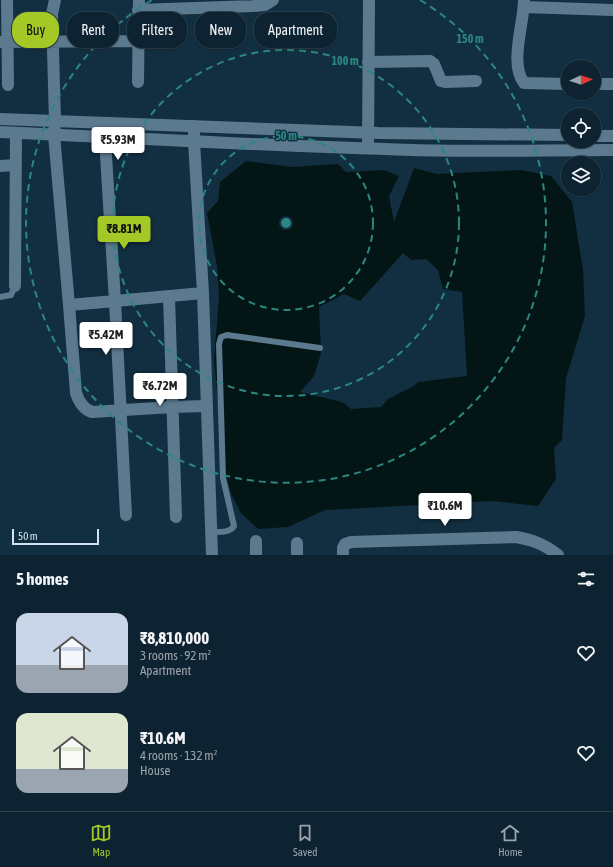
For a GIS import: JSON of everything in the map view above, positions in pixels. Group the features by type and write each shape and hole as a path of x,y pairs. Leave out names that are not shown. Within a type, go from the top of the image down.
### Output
{"street":[{"path":"7,0 4,42 8,85"},
{"path":"52,12 55,0"},
{"path":"138,3 253,6 265,5 274,0"},
{"path":"368,0 368,148"},
{"path":"561,84 524,83 520,78 518,70 519,44 524,4 613,10"},
{"path":"59,41 127,41"},
{"path":"53,48 54,135 69,305 74,384 78,399 87,410 92,412 207,406"},
{"path":"138,48 138,82"},
{"path":"368,62 430,61 434,64 441,81 476,81"},
{"path":"601,84 613,84"},
{"path":"0,119 368,133 561,135"},
{"path":"104,123 122,410 126,515"},
{"path":"194,126 203,293 212,555"},
{"path":"0,132 194,142 368,148 476,151 613,150"},
{"path":"15,286 16,133"},
{"path":"601,136 613,136"},
{"path":"0,166 16,164"},
{"path":"69,305 203,293"},
{"path":"169,296 176,517"},
{"path":"343,555 343,548 345,544 351,542 516,537 532,540 549,548 558,555"},
{"path":"256,541 256,555"}],"lane":[{"path":"0,297 11,295 15,286"},
{"path":"212,532 230,531 234,526 223,478 221,337 226,335 320,348"}],"shaded area":[{"path":"246,161 292,167 338,164 346,172 384,170 399,176 389,196 394,222 414,168 437,174 521,170 551,176 561,188 561,196 567,196 572,202 583,270 585,316 566,378 562,440 554,448 556,479 538,506 492,501 325,510 288,527 258,529 241,513 232,496 224,469 214,359 219,297 217,266 207,213 218,201 220,182","holes":["403,253 411,260 426,259 438,270 443,289 462,292 467,376 418,382 414,386 388,399 381,407 351,409 342,402 300,392 314,376 321,353 319,307 344,294 360,301"]}]}
